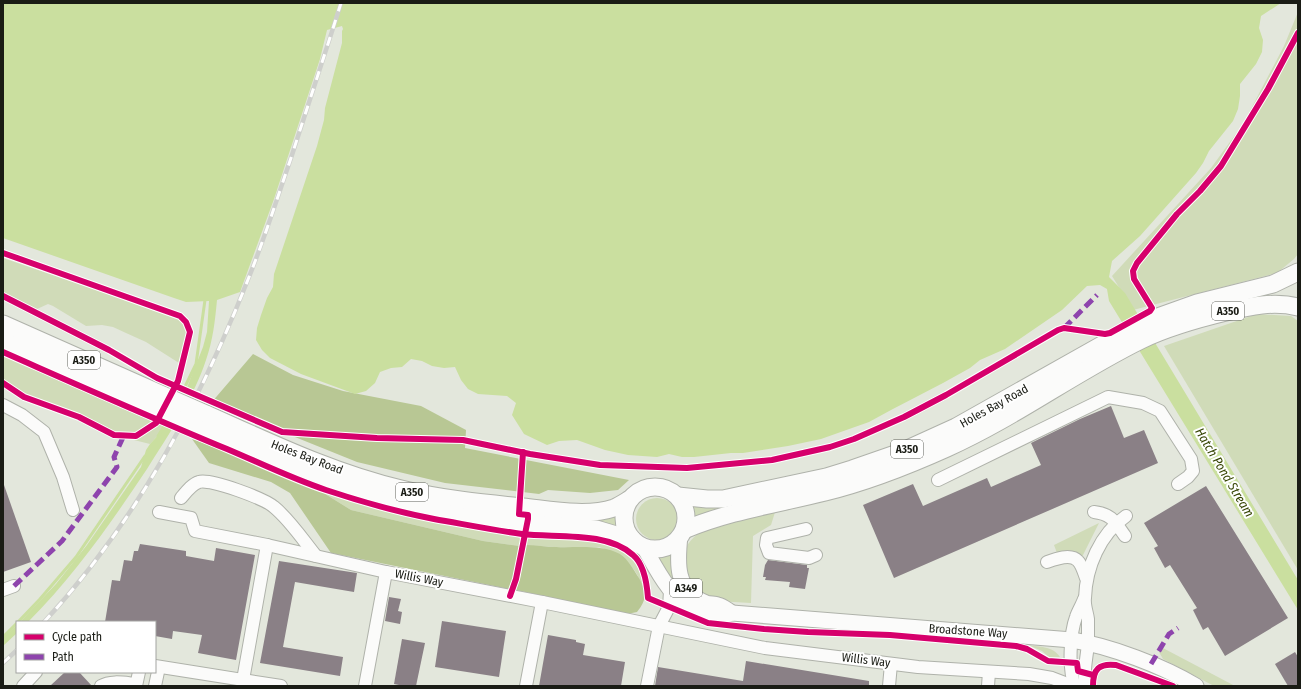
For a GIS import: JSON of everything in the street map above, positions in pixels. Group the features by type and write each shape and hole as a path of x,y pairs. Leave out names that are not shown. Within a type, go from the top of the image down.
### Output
{"highway":[{"name":"Holes Bay Road","path":"682,533 712,519 852,485 948,448 1004,419 1141,341 1158,325 1197,303 1274,284 1298,272"},
{"name":"Holes Bay Road","path":"678,496 708,500 723,499 818,478 877,461 956,427 1116,337 1158,325 1197,319 1253,306 1276,303 1298,307"},
{"name":"Holes Bay Road","path":"3,324 162,403 202,421 314,478 386,501 424,510 465,517 596,529 638,543"},
{"name":"Holes Bay Road","path":"3,341 162,403"},
{"name":"Holes Bay Road","path":"202,421 374,482 426,495 474,502 581,512 614,508 630,499"},
{"path":"657,487 665,488 678,496 686,512 686,521 682,533 673,543 664,548 654,549 638,543 628,533 624,520 626,507 630,499 642,490 657,487"}],"main road":[{"name":"Broadstone Way","path":"682,533 678,562 679,574 683,584 689,592 698,599 707,603 720,605 732,613"},
{"name":"Broadstone Way","path":"638,543 670,591 691,609 705,615 719,618 732,613 1072,640 1120,652 1160,668 1196,686"}],"street":[{"path":"938,480 1108,397 1143,403 1160,411 1191,459 1193,471 1188,477 1178,484"},
{"path":"3,405 22,415 44,432 63,477 73,510"},
{"path":"181,498 189,489 199,482 208,481 266,501 275,507 290,523 316,556"},
{"path":"159,512 191,518 195,531 267,545 386,572"},
{"path":"1094,512 1103,513 1110,517 1126,536"},
{"path":"1084,686 1088,643 1088,618 1084,599 1086,578 1093,557 1105,536 1115,523 1126,516"},
{"path":"801,530 767,538 766,545 768,554 808,558 816,555"},
{"path":"243,680 267,545"},
{"path":"1047,562 1056,558 1073,558 1078,561 1086,578"},
{"name":"Willis Way","path":"365,686 386,572 542,602 765,648 918,667 1029,674 1052,678 1074,686"},
{"path":"647,686 659,626 669,607 670,591"},
{"name":"Willis Way","path":"1074,686 1070,662 1072,640 1076,617 1084,599"},
{"path":"526,686 542,602"},
{"path":"889,686 891,664"},
{"path":"155,686 157,667 281,686"},
{"path":"988,686 989,672"},
{"path":"23,686 35,673"},
{"path":"101,686 114,682 136,685 138,673"}],"shaded area":[{"path":"1298,12 1298,254 1277,273 1133,310 1112,276 1211,168 1243,124 1284,46"},
{"path":"3,258 182,321 186,331 186,342 179,363 146,342 113,327 102,325 86,326 53,306 48,304 37,309 3,292"},
{"path":"1257,314 1291,316 1298,321 1298,570 1164,346"},
{"path":"253,354 293,375 343,391 421,406 466,430 465,448 629,480 618,490 590,493 548,490 539,494 445,483 357,462 211,403"},
{"path":"3,356 156,423 172,420 150,444 114,435 79,417 24,397 3,383"},
{"path":"192,439 226,451 322,492 351,510 483,541 520,546 509,589 331,553 290,493 271,482 209,463"},
{"path":"322,492 384,510 431,521 517,536 521,540 520,546 483,541 351,510"},
{"path":"657,498 672,504 678,519 672,534 657,540 642,534 636,519 642,504"},
{"path":"692,505 735,505 694,518 694,509"},
{"path":"776,509 771,525 753,536 751,603 716,601 707,598 687,581 684,558 685,552 690,541 695,536 703,530"},
{"path":"620,511 619,517 621,529 578,517"},
{"path":"1099,523 1082,557 1067,552 1057,553 1054,545"},
{"path":"531,537 583,540 600,543 616,549 630,558 639,570 644,587 635,571 621,555 599,547 555,547 526,545 527,539"},
{"path":"526,545 589,547 605,549 620,554 628,562 642,583 645,592 643,604 637,612 627,614 516,590 520,578"},
{"path":"674,553 679,588 675,589 658,557 663,557"},
{"path":"1028,645 1050,649 1057,653 1060,657 1049,657 1042,651"},
{"path":"1161,647 1235,686 1214,686 1163,659 1159,652"}],"water":[{"name":"Hatch Pond Stream","path":"3,3 1281,3 1261,16 1259,28 1263,40 1262,52 1256,64 1240,84 1238,109 1233,121 1209,151 1196,173 1140,236 1112,261 1109,277 1125,293 1298,580 1298,610 1109,301 1107,289 1100,285 1087,286 1062,310 1005,349 980,360 970,368 869,422 821,439 743,453 694,457 682,457 669,454 657,457 628,455 605,450 577,440 559,441 547,445 524,434 512,415 516,403 507,396 478,394 468,389 461,380 455,367 444,368 432,366 422,361 411,359 402,367 391,368 380,372 375,383 366,391 355,394 301,374 270,358 262,350 256,340 257,328 267,298 273,287 274,274 317,146 342,43 342,26 327,30 320,59 274,199 240,292 217,300 208,353 201,374 188,402 147,469 120,509 76,568 29,621 21,621 56,584 87,545 141,467 146,450 150,444 172,420 203,347 207,332 209,301 186,302 3,238"},
{"path":"16,626 16,634 3,646 3,638"}],"building":[{"path":"1111,406 1124,438 1144,430 1158,463 894,578 863,505 913,484 923,506 987,478 991,487 1041,465 1031,443 1080,419"},
{"path":"3,485 31,562 3,572"},
{"path":"1206,486 1288,618 1225,656 1208,627 1203,630 1193,610 1197,608 1170,565 1165,568 1154,548 1158,546 1144,523"},
{"path":"140,544 186,551 186,556 214,561 216,548 255,555 236,660 198,653 202,635 173,631 172,639 156,636 156,621 105,621 112,580 120,581 124,560 132,561 134,551 138,551"},
{"path":"768,560 807,565 807,568 809,568 805,589 789,587 790,582 765,580 766,577 763,577 765,565"},
{"path":"279,561 357,573 354,592 295,582 283,647 343,657 340,676 260,663"},
{"path":"389,597 401,599 398,611 402,612 400,624 385,621"},
{"path":"442,621 506,631 499,677 435,667"},
{"path":"548,635 576,640 576,642 585,644 583,655 625,662 621,686 539,686"},
{"path":"402,639 425,643 416,686 394,684"},
{"path":"1295,652 1298,657 1298,686 1288,686 1275,664"},
{"path":"746,661 869,681 869,686 655,686 658,667 743,681"},
{"path":"64,673 80,673 92,686 50,686"}],"waterway":[{"path":"180,397 196,364 205,300"},
{"path":"158,436 168,420"},
{"path":"19,621 76,557 145,456"},
{"path":"3,637 16,624"}],"railway":[{"path":"45,621 77,584 108,544 136,502 163,459 209,370 230,324 260,247 292,155 341,3"},
{"path":"3,663 16,651"}],"marked path":[{"path":"1064,328 1097,295"},
{"path":"14,586 62,541 117,467 114,457 124,435"},
{"path":"1151,664 1169,634 1178,628"}],"cycle path":[{"path":"3,296 109,350 157,378 282,432 377,438 463,440 530,454 600,465 687,468 772,460 830,447 854,439 904,417 946,395 1058,330 1064,328 1105,334 1110,333 1150,311 1152,308 1134,279 1133,271 1137,263 1177,214 1200,191 1221,166 1268,89 1298,33"},
{"path":"3,253 180,316 186,322 190,332 178,381 156,423 136,436 114,435 79,417 24,397 3,383"},
{"path":"3,352 314,486 380,506 434,519 522,534 580,537 609,542 622,547 637,559 644,575 648,598 708,623 764,629 890,635 1016,646 1027,649 1048,661 1077,663 1078,671 1093,675"},
{"path":"510,596 516,579 528,519 528,515 519,514 523,452"},
{"path":"1093,686 1096,671 1098,668 1105,665 1116,665 1173,686"}]}
